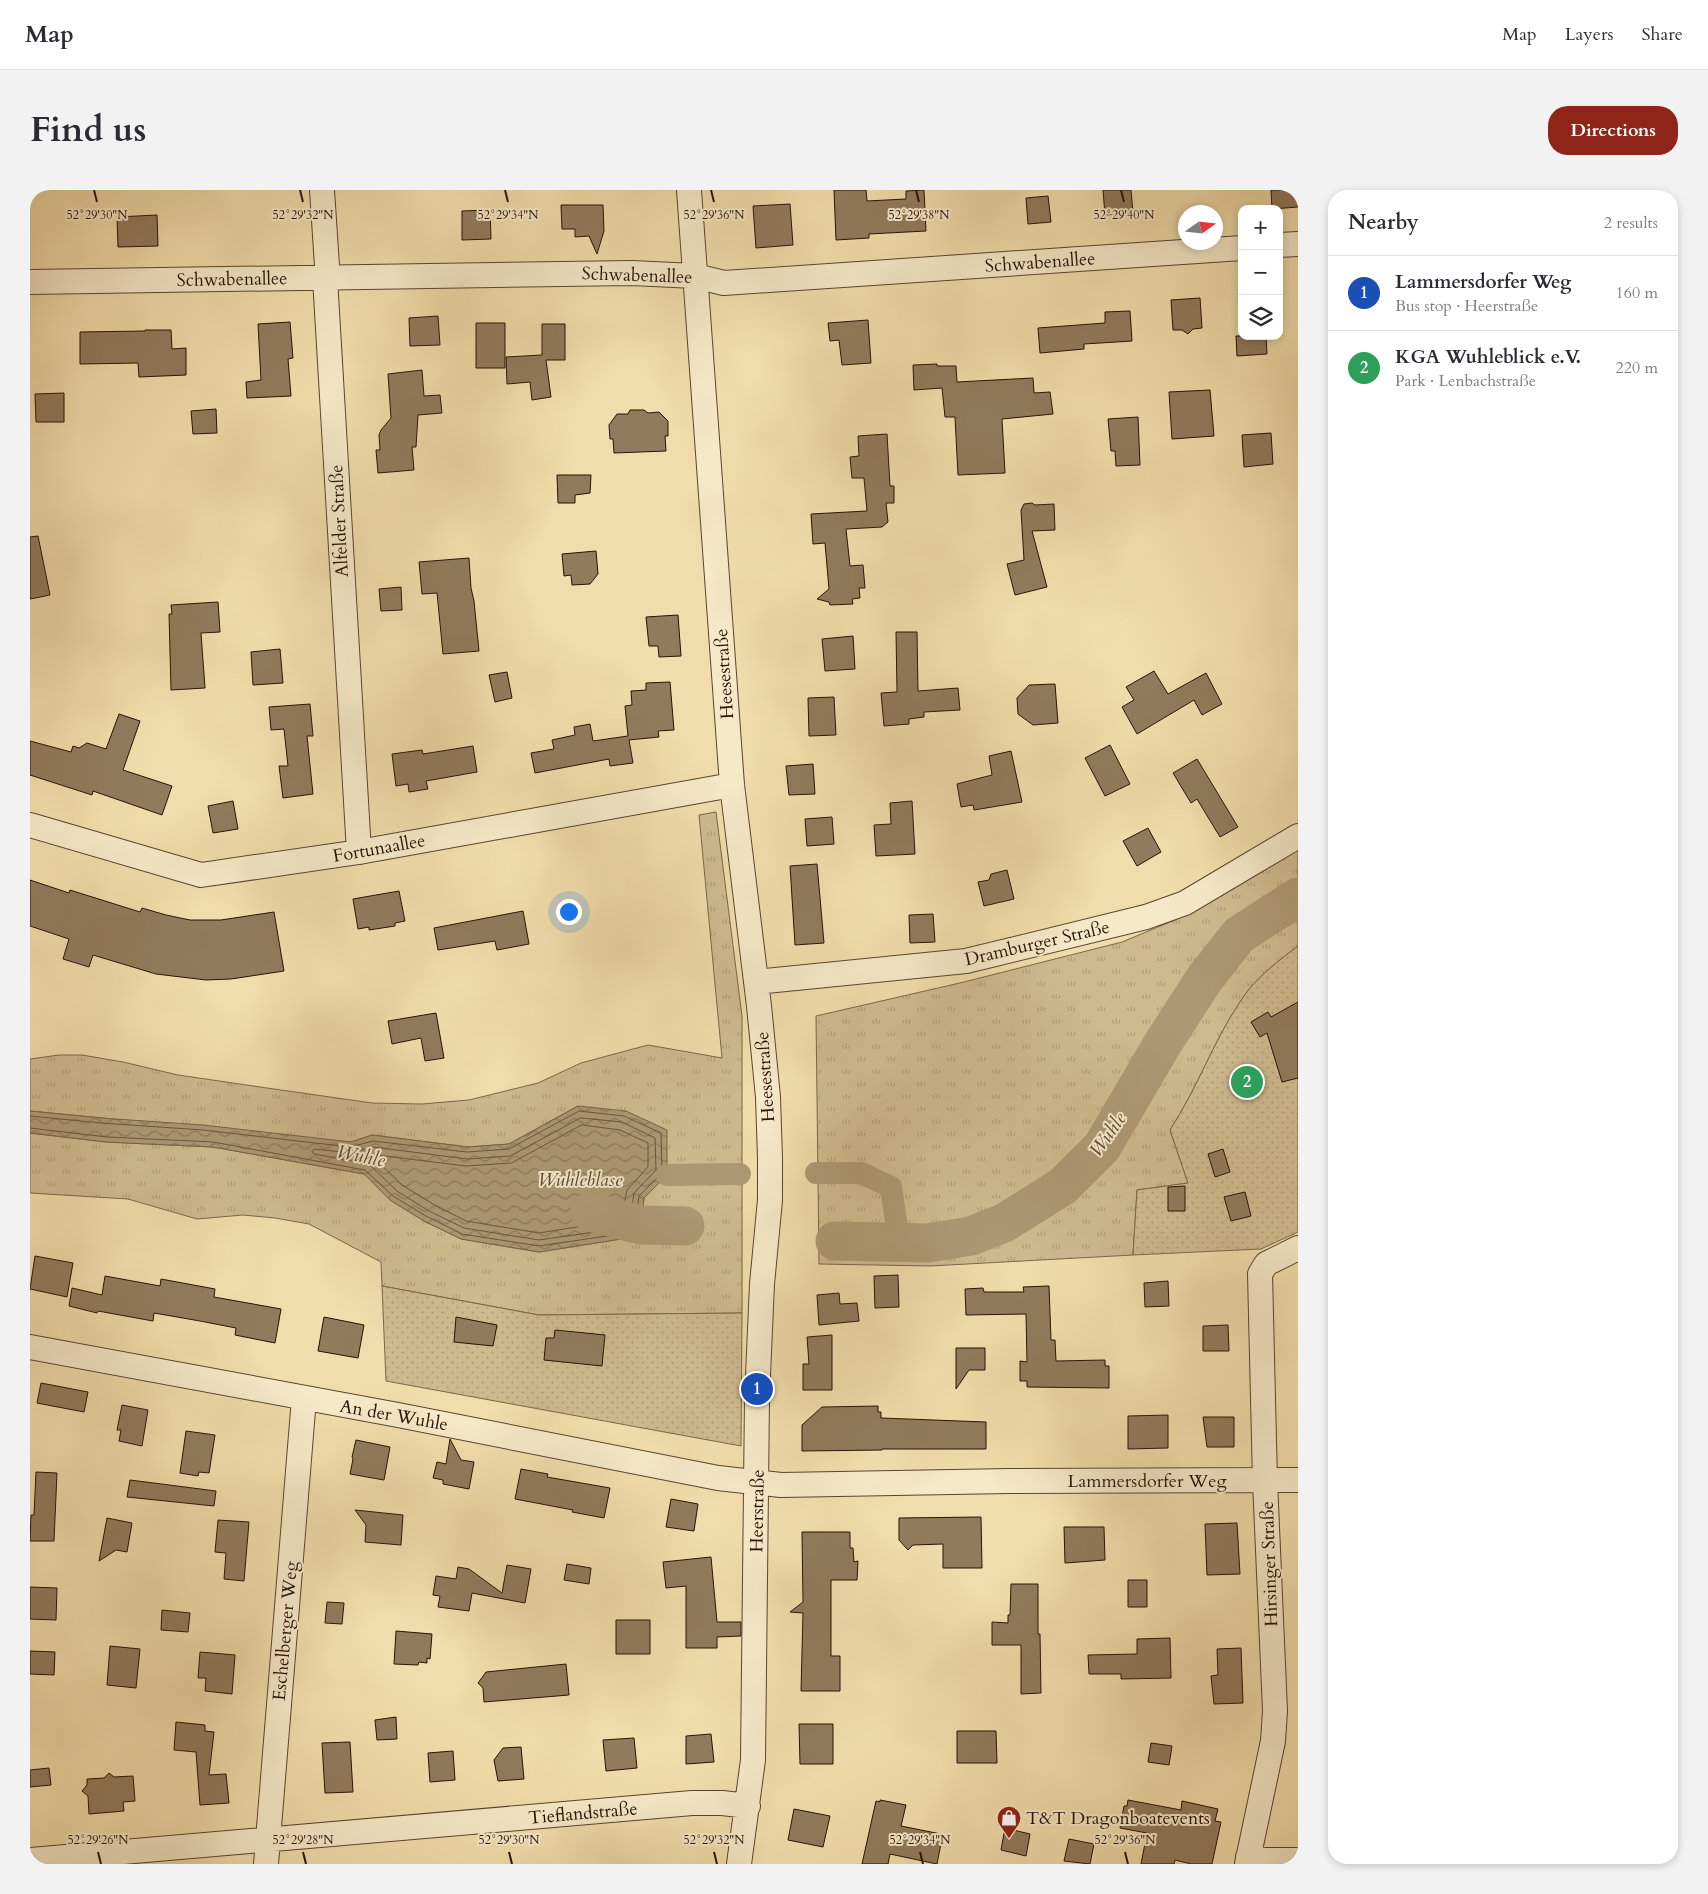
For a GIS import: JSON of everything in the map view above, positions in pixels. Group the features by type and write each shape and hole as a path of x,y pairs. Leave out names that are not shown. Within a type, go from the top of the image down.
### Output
{"street":[{"name":"Alfelder Straße","path":"322,190 327,266 325,278 359,852"},
{"name":"Heesestraße","path":"689,190 732,785 768,1097 770,1158"},
{"path":"1283,245 1298,244"},
{"name":"Schwabenallee","path":"30,282 632,273 695,276 724,283 1238,248"},
{"name":"Fortunaallee","path":"30,825 201,875 359,852 732,785"},
{"name":"Dramburger Straße","path":"756,982 966,961 1146,918 1185,902 1298,836"},
{"name":"Heerstraße","path":"739,1864 753,1760 757,1398 760,1311 770,1200 770,1158"},
{"name":"Hirsinger Straße","path":"1248,1860 1273,1742 1274,1711 1265,1481 1260,1274 1266,1264 1298,1248"},
{"name":"An der Wuhle","path":"30,1347 422,1420 718,1478 757,1482"},
{"name":"Eschelberger Weg","path":"266,1864 304,1398"},
{"name":"Lammersdorfer Weg","path":"757,1482 782,1484 1298,1480"},
{"name":"Tieflandstraße","path":"30,1860 692,1803 722,1803 748,1806"},
{"path":"1248,1860 1298,1860"}],"green space":[{"path":"716,812 742,1016 742,1313 539,1315 382,1286 381,1262 309,1224 243,1215 197,1219 128,1199 30,1193 30,1133 106,1142 213,1147 364,1174 390,1200 424,1221 461,1239 539,1252 640,1236 644,1198 667,1175 578,1106 509,1144 468,1147 372,1135 351,1142 30,1111 30,1059 59,1055 82,1055 123,1062 178,1075 267,1088 372,1103 422,1104 469,1100 538,1083 581,1063 648,1045 722,1058 699,815"},
{"path":"1298,849 1298,946 1266,971 1252,986 1230,1017 1189,1098 1170,1130 1188,1183 1137,1190 1133,1255 930,1266 819,1264 816,1016 964,982 1122,942 1182,917"},
{"path":"1298,946 1298,1037 1294,1040 1298,1053 1298,1232 1261,1249 1133,1255 1137,1190 1188,1183 1170,1130 1189,1098 1221,1033 1246,994 1266,971"},
{"path":"382,1286 539,1315 742,1313 741,1446 386,1381"}],"water":[{"name":"Wuhleblase","path":"578,1106 626,1111 667,1130 667,1175 644,1198 640,1236 539,1252 461,1239 424,1221 390,1200 364,1174 213,1147 106,1142 30,1133 30,1111 203,1125 351,1142 372,1135 468,1147 509,1144"}],"building":[{"path":"834,190 866,190 867,201 906,199 906,191 924,190 926,231 869,234 869,238 836,240"},
{"path":"1103,190 1131,190 1133,213 1105,215"},
{"path":"1271,190 1298,190 1298,207 1283,208 1283,205 1272,205"},
{"path":"1048,196 1051,222 1028,224 1026,198"},
{"path":"790,204 793,245 756,248 753,206"},
{"path":"561,205 603,205 604,231 597,254 589,236 575,237 575,229 562,229"},
{"path":"490,210 491,239 462,240 462,211"},
{"path":"157,215 158,246 118,247 117,217"},
{"path":"1200,298 1202,328 1193,329 1188,334 1182,330 1173,330 1171,300"},
{"path":"1130,311 1132,341 1084,344 1084,349 1040,353 1038,328 1105,323 1105,312"},
{"path":"438,316 440,345 410,346 409,318"},
{"path":"868,320 871,363 842,365 839,340 830,341 828,323"},
{"path":"290,322 293,358 288,359 291,396 247,398 246,382 261,380 258,324"},
{"path":"476,323 505,323 505,368 476,368"},
{"path":"542,324 565,324 565,360 546,360 551,397 532,400 530,382 507,384 506,357 542,355"},
{"path":"171,330 172,349 186,348 186,375 139,377 138,363 80,364 80,332"},
{"path":"1236,336 1238,336 1238,340 1266,340 1267,354 1237,356"},
{"path":"937,364 937,366 956,366 957,382 1033,378 1034,393 1050,392 1053,414 1002,419 1005,473 958,475 955,417 945,417 942,388 914,390 913,365"},
{"path":"422,370 424,396 440,395 442,413 418,415 416,447 412,447 414,470 378,473 376,450 380,450 379,435 391,418 388,374"},
{"path":"1210,390 1214,436 1172,439 1169,392"},
{"path":"64,393 64,422 36,422 35,394"},
{"path":"216,409 217,433 193,434 191,411"},
{"path":"630,410 644,410 648,413 659,412 668,421 668,436 665,436 666,451 614,453 609,425 617,414 628,414"},
{"path":"1138,417 1140,465 1116,466 1115,451 1111,451 1108,419"},
{"path":"1271,433 1273,464 1244,467 1242,435"},
{"path":"887,434 890,486 894,486 894,503 886,503 888,522 882,527 846,529 850,566 863,565 865,588 859,588 860,598 852,599 853,604 830,605 829,602 817,599 829,589 825,543 813,544 811,514 867,511 864,478 852,478 850,457 859,456 858,436"},
{"path":"557,475 591,475 590,493 575,495 575,503 558,503"},
{"path":"1032,503 1035,505 1054,504 1055,530 1032,531 1047,587 1015,595 1007,564 1024,560 1021,510 1024,504"},
{"path":"38,536 50,595 30,599 30,537"},
{"path":"596,551 598,574 590,584 572,585 571,575 564,576 562,554"},
{"path":"469,558 479,651 443,654 437,593 422,594 419,562"},
{"path":"401,587 402,610 381,611 379,589"},
{"path":"218,602 220,632 201,633 205,688 171,690 169,614 172,614 171,605"},
{"path":"678,615 681,656 659,657 658,646 649,646 646,617"},
{"path":"896,632 917,632 918,691 958,688 960,710 924,712 924,717 909,719 909,724 884,726 881,693 897,692"},
{"path":"853,636 855,669 825,671 822,639"},
{"path":"280,649 283,683 253,685 251,652"},
{"path":"1154,671 1168,694 1206,673 1222,704 1202,715 1194,700 1137,734 1122,707 1134,700 1126,687"},
{"path":"507,672 512,698 495,702 489,675"},
{"path":"670,682 674,730 658,731 659,737 629,740 633,763 610,766 609,759 535,773 531,753 554,749 552,740 575,735 574,727 590,724 593,741 628,736 625,706 632,705 631,691 646,690 646,683"},
{"path":"1055,684 1058,723 1033,725 1018,714 1017,698 1029,685"},
{"path":"834,697 836,735 809,736 808,698"},
{"path":"310,704 313,736 307,736 313,794 283,798 279,766 288,766 284,729 271,730 269,707"},
{"path":"119,714 140,721 123,770 172,786 162,815 93,791 92,795 30,775 30,741 71,752 73,746 79,748 87,743 106,749"},
{"path":"1110,745 1130,784 1105,796 1085,758"},
{"path":"473,746 477,772 426,781 428,789 409,792 408,784 396,786 392,754 422,750 423,754"},
{"path":"1011,751 1022,802 974,810 973,805 961,807 957,784 992,775 989,756"},
{"path":"1197,759 1238,827 1220,837 1197,799 1191,803 1173,773"},
{"path":"813,764 815,794 789,795 786,766"},
{"path":"233,801 238,829 213,833 208,806"},
{"path":"912,801 915,854 876,856 874,825 891,824 890,803"},
{"path":"832,817 834,844 807,846 805,819"},
{"path":"1148,828 1161,852 1137,866 1123,841"},
{"path":"817,864 824,943 795,945 790,866"},
{"path":"1007,870 1014,899 984,906 978,882 989,880 991,874"},
{"path":"30,880 69,893 70,890 140,912 142,908 190,920 221,920 274,912 284,971 231,979 206,980 156,974 93,955 89,967 63,959 69,939 30,926"},
{"path":"399,891 405,921 395,923 395,926 369,930 369,927 358,929 353,899"},
{"path":"523,911 529,944 497,950 495,941 438,950 434,928"},
{"path":"933,914 935,942 910,943 909,915"},
{"path":"1298,1002 1298,1078 1282,1082 1267,1033 1260,1037 1251,1022 1268,1012 1271,1017"},
{"path":"436,1013 444,1058 425,1061 421,1038 392,1044 388,1021"},
{"path":"1223,1149 1230,1172 1215,1177 1208,1154"},
{"path":"1185,1186 1185,1211 1168,1211 1168,1187"},
{"path":"1245,1192 1251,1216 1231,1221 1224,1197"},
{"path":"35,1256 73,1263 67,1297 30,1289"},
{"path":"898,1275 899,1307 875,1308 874,1276"},
{"path":"105,1276 160,1286 161,1279 215,1289 214,1297 281,1309 275,1343 235,1335 236,1328 200,1321 154,1313 153,1321 98,1311 97,1313 69,1306 72,1288 102,1295"},
{"path":"1168,1281 1169,1306 1145,1307 1144,1283"},
{"path":"1049,1286 1051,1340 1055,1340 1056,1361 1105,1360 1105,1366 1109,1366 1109,1388 1027,1387 1027,1381 1020,1381 1020,1361 1027,1362 1026,1314 966,1315 965,1289 983,1288 984,1292 1024,1292 1023,1287"},
{"path":"839,1293 840,1304 857,1303 859,1321 819,1325 817,1295"},
{"path":"324,1317 364,1325 358,1358 318,1351"},
{"path":"456,1317 497,1325 493,1346 454,1342"},
{"path":"1228,1325 1229,1351 1203,1351 1203,1326"},
{"path":"555,1330 605,1335 602,1366 544,1360 546,1338 554,1338"},
{"path":"832,1335 832,1390 803,1390 803,1364 809,1364 807,1337"},
{"path":"956,1348 985,1348 985,1370 969,1370 956,1389"},
{"path":"41,1383 88,1392 84,1412 37,1403"},
{"path":"122,1405 148,1410 142,1446 119,1441 121,1430 117,1430"},
{"path":"878,1406 881,1418 986,1422 986,1449 802,1451 802,1425 822,1407"},
{"path":"1168,1415 1168,1448 1128,1449 1128,1416"},
{"path":"1203,1417 1234,1417 1234,1447 1207,1447"},
{"path":"186,1431 215,1435 209,1473 199,1472 198,1476 180,1473"},
{"path":"450,1439 461,1460 474,1462 469,1489 443,1484 443,1480 433,1478 437,1462 446,1464"},
{"path":"356,1440 390,1447 384,1480 350,1474"},
{"path":"521,1469 548,1474 547,1477 610,1488 604,1518 515,1499"},
{"path":"36,1472 57,1473 54,1541 30,1541 31,1515 34,1515"},
{"path":"130,1480 216,1491 214,1506 127,1497"},
{"path":"671,1499 698,1504 694,1531 666,1527"},
{"path":"355,1510 403,1515 401,1545 365,1542 366,1525"},
{"path":"981,1517 982,1568 943,1568 943,1544 913,1545 908,1550 899,1540 899,1518"},
{"path":"107,1518 132,1523 127,1552 116,1550 99,1561"},
{"path":"218,1520 249,1522 244,1581 224,1579 226,1553 215,1552"},
{"path":"1237,1523 1240,1574 1207,1575 1205,1524"},
{"path":"1064,1527 1104,1527 1105,1560 1065,1563"},
{"path":"802,1532 850,1532 850,1548 853,1548 854,1562 858,1561 857,1580 831,1580 831,1656 840,1656 840,1691 801,1691 803,1613 790,1612 803,1602"},
{"path":"711,1557 717,1622 741,1622 741,1636 717,1637 717,1648 686,1648 686,1586 666,1588 663,1562"},
{"path":"567,1564 591,1568 589,1584 564,1580"},
{"path":"507,1565 531,1569 525,1603 472,1593 469,1611 438,1607 440,1596 433,1595 436,1576 456,1579 458,1567 469,1569 502,1593"},
{"path":"1128,1580 1147,1580 1147,1607 1128,1607"},
{"path":"1011,1584 1038,1584 1041,1693 1021,1694 1021,1645 992,1645 992,1622 1008,1623"},
{"path":"30,1587 57,1588 56,1620 30,1619"},
{"path":"327,1602 344,1603 342,1624 325,1623"},
{"path":"162,1610 190,1613 188,1632 161,1630"},
{"path":"616,1620 650,1620 650,1654 616,1654"},
{"path":"396,1631 432,1634 430,1659 427,1658 427,1663 419,1662 418,1665 394,1664"},
{"path":"1170,1638 1171,1678 1121,1679 1121,1674 1089,1674 1088,1655 1137,1654 1137,1639"},
{"path":"110,1646 140,1649 136,1688 107,1685"},
{"path":"1241,1648 1243,1703 1214,1704 1211,1676 1218,1675 1217,1649"},
{"path":"30,1651 55,1652 54,1675 30,1674"},
{"path":"200,1652 235,1655 232,1694 205,1691 206,1678 198,1678"},
{"path":"566,1664 569,1695 484,1702 483,1688 478,1683 486,1672"},
{"path":"396,1717 397,1739 377,1740 375,1720"},
{"path":"176,1722 205,1725 205,1731 214,1732 209,1775 226,1774 229,1803 200,1805 196,1752 174,1750"},
{"path":"799,1724 833,1724 833,1764 800,1764"},
{"path":"957,1731 996,1731 997,1763 957,1763"},
{"path":"711,1734 714,1762 686,1764 686,1736"},
{"path":"634,1738 637,1768 606,1771 603,1740"},
{"path":"350,1742 353,1792 325,1793 322,1743"},
{"path":"1151,1743 1172,1746 1169,1765 1148,1762"},
{"path":"521,1747 524,1779 498,1781 494,1760 503,1748"},
{"path":"453,1751 455,1780 430,1782 428,1753"},
{"path":"49,1768 51,1785 30,1787 30,1770"},
{"path":"109,1773 114,1777 133,1776 135,1801 123,1802 124,1811 89,1814 88,1796 82,1791 87,1785 87,1779 104,1778"},
{"path":"880,1800 906,1805 901,1826 941,1834 940,1838 942,1838 937,1864 890,1854 888,1864 862,1864 876,1801 880,1802"},
{"path":"1128,1800 1181,1810 1182,1801 1218,1809 1215,1821 1221,1822 1212,1864 1191,1864 1175,1860 1174,1864 1141,1864 1147,1833 1120,1828 1124,1806 1127,1806"},
{"path":"794,1809 830,1816 823,1847 788,1840"},
{"path":"1005,1828 1030,1834 1026,1856 1001,1850"},
{"path":"1069,1839 1094,1844 1090,1864 1064,1861"}],"waterway":[{"name":"Wuhle","path":"835,1241 928,1243 971,1236 1004,1223 1063,1186 1102,1147 1163,1043 1205,978 1239,935 1298,897"},
{"path":"816,1173 861,1173 891,1187 899,1242"},
{"path":"667,1175 740,1174"},
{"name":"Wuhle","path":"590,1212 641,1225 685,1226"}],"place":[{"name":"KGA Wuhleblick e.V.","path":"1247,1082"},
{"name":"Lammersdorfer Weg","path":"757,1389"},
{"name":"T&T Dragonboatevents","path":"1009,1839"}]}
